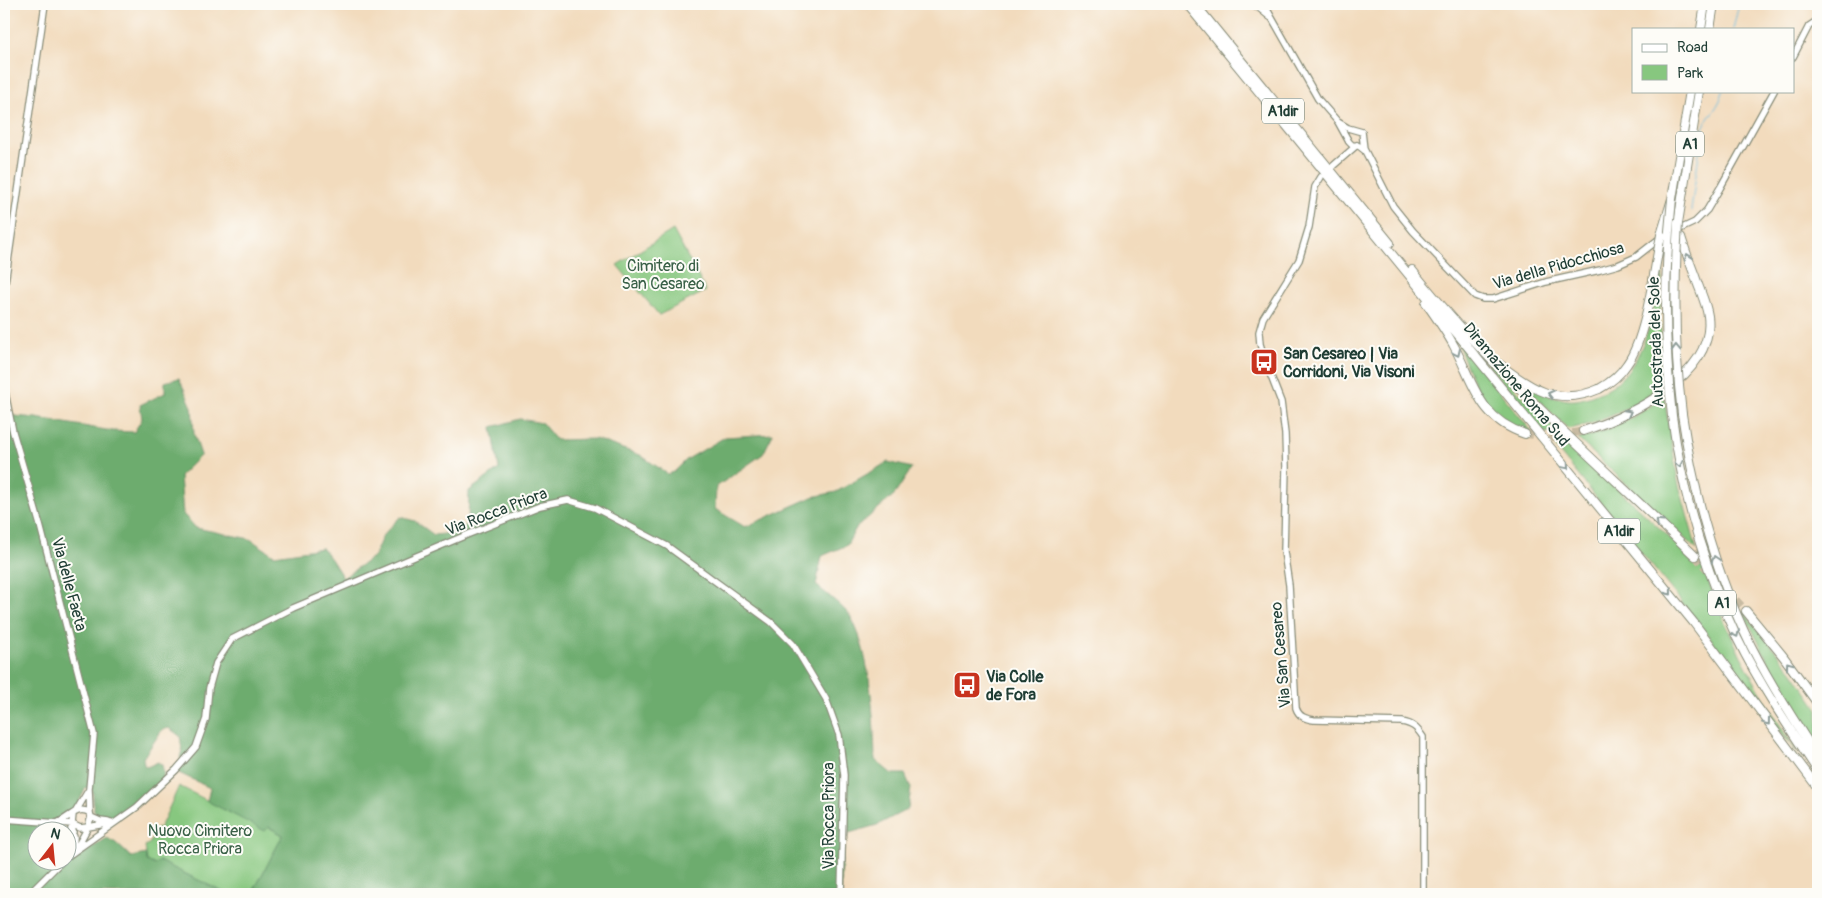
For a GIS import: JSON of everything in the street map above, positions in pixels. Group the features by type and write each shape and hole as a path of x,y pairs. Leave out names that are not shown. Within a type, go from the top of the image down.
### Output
{"highway":[{"name":"Diramazione Roma Sud","path":"1187,4 1694,622 1818,788"},
{"name":"Diramazione Roma Sud","path":"1195,4 1416,275 1475,343"},
{"path":"1701,28 1704,4"},
{"path":"1710,28 1714,4"},
{"name":"Autostrada del Sole","path":"1690,92 1668,233 1667,366 1676,450 1692,515 1729,619 1767,693 1818,771"},
{"name":"Autostrada del Sole","path":"1698,92 1678,223 1674,310 1676,365 1682,414 1696,494 1712,550 1730,598 1752,646 1768,678 1818,757"},
{"path":"1475,343 1521,380 1555,396 1572,397 1599,389 1612,380 1622,371 1630,359 1638,341 1672,199"},
{"path":"1583,431 1618,418 1654,398 1674,384 1697,360 1705,343 1708,321 1705,304 1678,223"},
{"path":"1413,280 1455,349 1480,402 1497,421 1525,434"},
{"name":"A1dir","path":"1475,343 1570,439 1694,556"},
{"path":"1746,611 1783,656 1818,704"}],"street":[{"path":"4,290 45,4"},
{"path":"1222,4 1229,6 1241,4"},
{"path":"1248,4 1259,8 1272,19"},
{"path":"1264,4 1316,96 1338,122 1348,141 1352,145 1357,145"},
{"path":"1794,54 1809,26 1818,20"},
{"name":"Via della Pidocchiosa","path":"1338,122 1348,128 1362,132 1367,154 1390,200 1413,231 1475,296 1483,299 1493,299 1546,282 1621,264 1640,254 1659,240 1695,222 1707,210 1773,92"},
{"path":"1347,155 1349,149 1348,141"},
{"path":"1333,166 1357,145"},
{"name":"Via della Pidocchiosa","path":"1357,145 1367,154"},
{"name":"Via San Cesareo","path":"1321,177 1314,189 1309,227 1299,260 1260,325 1260,342 1281,402 1285,434 1284,552 1289,585 1296,708 1304,718 1314,720 1402,722 1415,726 1420,731 1423,737 1422,894"},
{"name":"Via delle Faeta","path":"4,387 13,432 40,525 94,734 89,789 90,815"},
{"name":"Via Rocca Priora","path":"78,848 139,805 176,770 196,747 206,719 209,688 216,663 232,639 293,608 494,524 540,506 568,500 595,508 667,546 771,622 793,644 826,699 840,736 844,775 841,894"},
{"path":"73,820 75,812 89,789"},
{"path":"62,820 75,812 84,810 104,822 118,820"},
{"path":"78,847 88,827 90,815"},
{"path":"4,818 32,820"},
{"path":"78,827 105,825 118,820"},
{"path":"29,894 53,870"}],"green space":[{"name":"Cimitero di San Cesareo","path":"673,230 706,291 659,315 617,265"},
{"path":"1663,263 1660,314 1664,388 1606,418 1568,429 1524,385 1557,398 1571,400 1591,396 1612,386 1626,373 1637,358 1645,340 1651,321"},
{"path":"1457,327 1556,431 1544,433"},
{"path":"1456,338 1533,433 1516,427 1502,419 1491,409 1474,384"},
{"path":"179,378 192,407 194,434 201,455 180,476 183,514 196,528 250,539 274,555 322,548 343,578 374,556 383,535 400,517 415,521 434,535 462,532 468,520 469,491 499,469 492,427 520,419 542,423 556,440 595,439 640,455 668,474 674,472 686,460 725,437 773,434 763,454 716,487 715,509 745,527 812,497 836,492 888,462 912,468 895,494 856,528 847,545 822,556 816,585 841,606 852,619 867,669 874,726 875,760 892,774 905,774 911,788 908,809 877,825 842,835 841,894 252,894 283,835 269,827 265,831 207,801 210,788 177,772 189,756 180,758 182,750 180,736 169,728 162,730 143,758 144,765 147,767 158,762 162,765 164,772 162,780 133,808 117,818 102,819 96,814 93,806 93,791 86,787 75,807 57,820 28,820 28,870 78,870 78,857 107,838 116,843 131,857 146,854 147,861 155,865 159,861 227,894 4,894 4,415 36,418 112,431 134,432 142,419 140,405 165,393 165,382"},
{"path":"1664,397 1678,482 1697,550 1578,439 1601,432 1623,422"},
{"path":"1568,442 1705,571 1735,645 1774,715 1802,760 1701,626 1552,443"},
{"path":"1742,610 1793,672 1818,709 1818,746 1784,692"},
{"name":"Nuovo Cimitero Rocca Priora","path":"179,786 265,830 268,827 283,835 252,894 227,894 159,861 155,865 147,861 145,846 150,843 157,827 160,828"}],"waterway":[{"path":"1733,28 1739,4"},
{"path":"1691,211 1702,131 1723,92"}],"tunnel":[{"path":"1525,434 1554,437 1583,431"},
{"path":"1695,556 1746,611"}],"place":[{"name":"San Cesareo | Via Corridoni, Via Visoni","path":"1264,362"},
{"name":"Via Colle de Fora","path":"967,685"}]}
